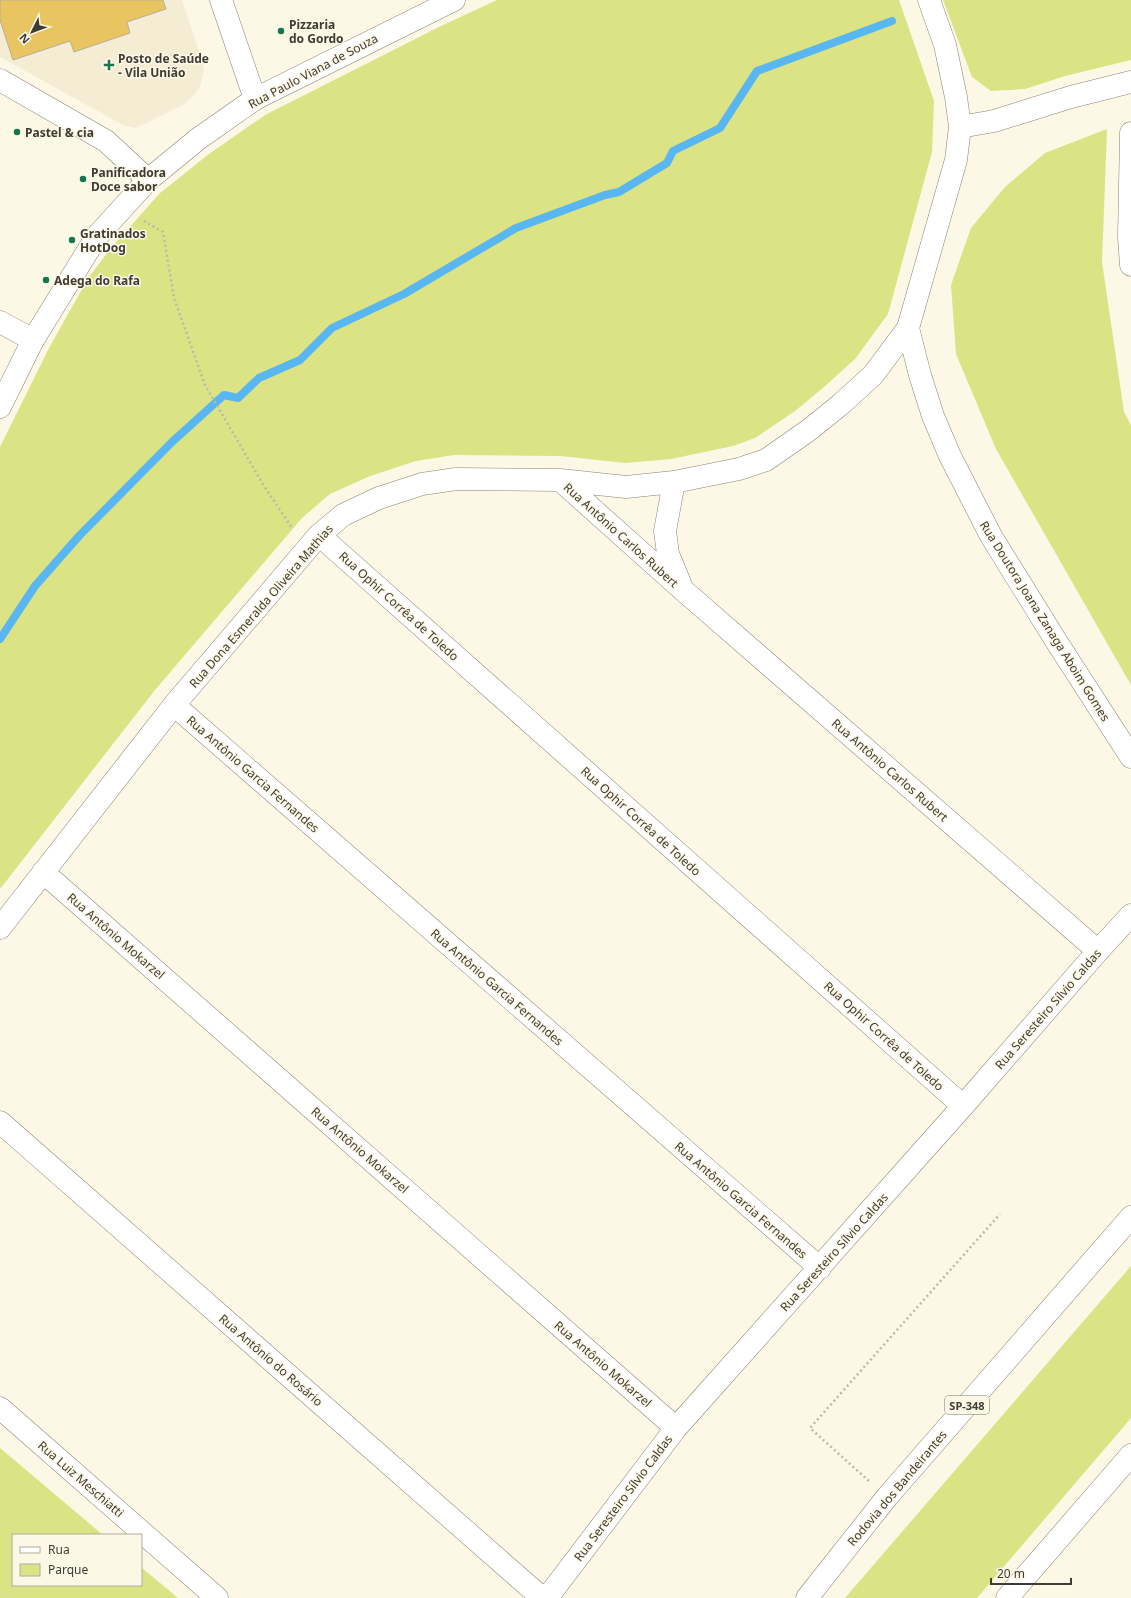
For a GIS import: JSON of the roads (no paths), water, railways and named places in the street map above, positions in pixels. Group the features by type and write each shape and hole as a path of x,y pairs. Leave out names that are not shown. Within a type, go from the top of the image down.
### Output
{"main road":[{"path":"221,0 256,99"},
{"name":"Rua Paulo Viana de Souza","path":"0,407 33,340 97,236 148,180 198,140 256,99 454,0"},
{"path":"908,328 956,160 960,127 956,97 944,45 929,0"},
{"path":"0,80 106,141 148,180"},
{"path":"960,127 994,121 1071,97 1131,82"},
{"path":"1131,133 1129,237 1131,265"},
{"path":"0,322 33,340"},
{"name":"Rua Dona Esmeralda Oliveira Mathias","path":"0,928 174,705 313,543 343,515 379,498 422,484 456,479 560,480 626,487 674,482 739,469 766,460 809,430 840,405 872,375 908,328"},
{"name":"Rua Doutora Joana Zanaga Aboim Gomes","path":"908,328 933,416 950,456 991,536 1131,757"},
{"name":"Rua Antônio Carlos Rubert","path":"560,480 683,590 1098,951"},
{"name":"Rua Antônio Carlos Rubert","path":"674,482 665,531 668,554 683,590"},
{"name":"Rua Ophir Corrêa de Toledo","path":"313,543 963,1106"},
{"name":"Rua Antônio Garcia Fernandes","path":"174,705 820,1268"},
{"name":"Rua Antônio Mokarzel","path":"43,872 676,1428"},
{"name":"Rua Seresteiro Sílvio Caldas","path":"547,1598 676,1428 820,1268 1098,951 1131,916"},
{"name":"Rua Antônio do Rosário","path":"0,1122 542,1598"},
{"name":"Rodovia dos Bandeirantes","path":"807,1598 887,1497 1131,1217"},
{"name":"Rua Luiz Meschiatti","path":"0,1408 217,1598"},
{"path":"1007,1598 1131,1455"}],"waterway":[{"path":"0,639 35,586 79,536 172,442 224,395 238,398 259,378 300,360 332,328 404,294 516,228 605,195 619,192 667,163 673,151 720,128 757,71 892,21"}],"place":[{"name":"Pizzaria do Gordo","path":"281,31"},
{"name":"Posto de Saúde - Vila União","path":"109,65"},
{"name":"Pastel & cia","path":"17,132"},
{"name":"Panificadora Doce sabor","path":"83,179"},
{"name":"Gratinados HotDog","path":"72,240"},
{"name":"Adega do Rafa","path":"46,280"}]}
